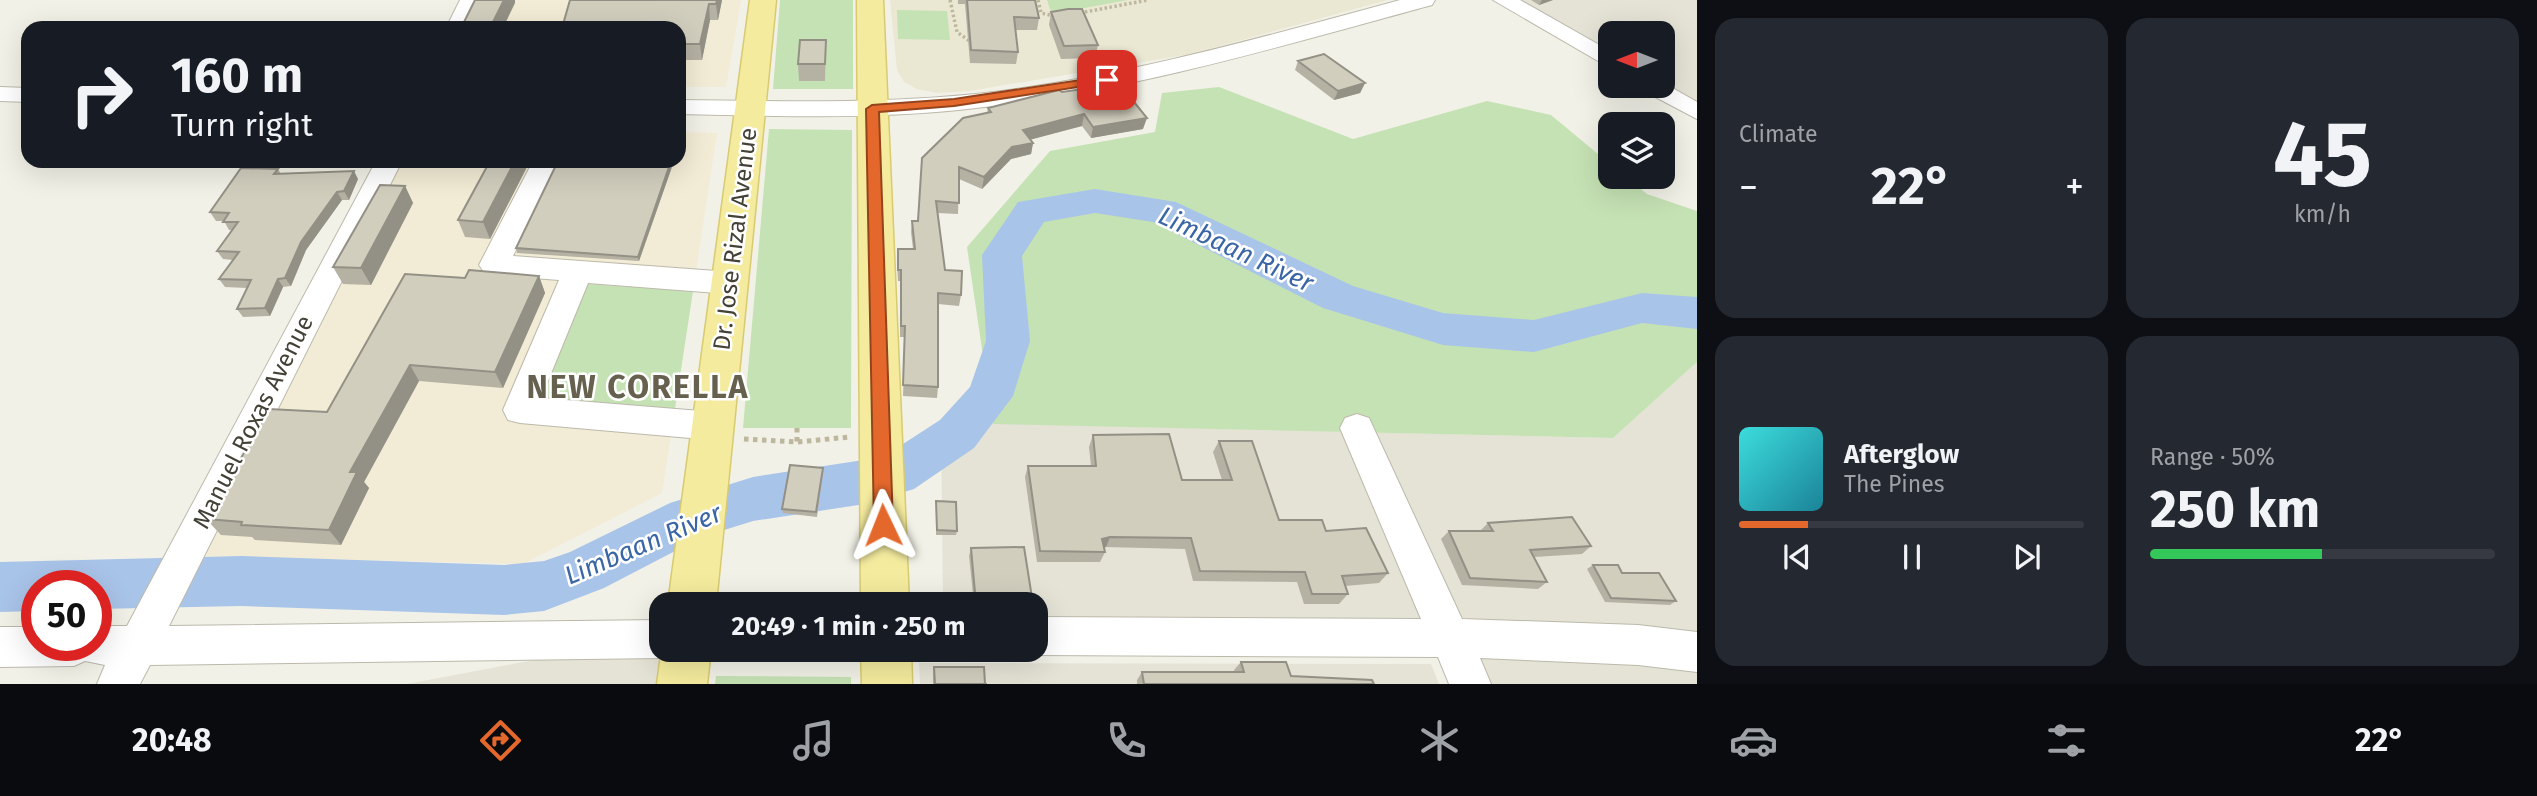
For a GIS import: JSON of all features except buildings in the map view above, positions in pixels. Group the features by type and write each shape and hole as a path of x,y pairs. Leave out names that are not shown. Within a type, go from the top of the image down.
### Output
{"main road":[{"name":"Dr. Jose Rizal Avenue","path":"693,592 763,0"},
{"path":"870,0 885,592"},
{"path":"682,684 685,662"},
{"path":"886,662 887,684"}],"street":[{"path":"460,21 471,0"},
{"path":"686,107 872,109 954,103 1107,80 1219,56 1424,0"},
{"path":"1504,0 1598,54"},
{"path":"0,94 21,95"},
{"path":"1673,98 1697,112"},
{"name":"Manuel Roxas Avenue","path":"118,684 385,168"},
{"path":"542,168 494,265 730,283"},
{"path":"577,272 520,410 713,430"},
{"path":"1357,428 1470,684"},
{"path":"1048,636 1450,638 1638,645 1697,652"},
{"path":"112,646 649,639"},
{"path":"0,647 21,647"}],"path":[{"path":"950,0 960,39 983,42"},
{"path":"1038,0 1039,10 1045,16 1066,16"},
{"path":"1077,13 1148,0"},
{"path":"797,428 797,442"},
{"path":"713,430 797,442 881,437"}],"shaded area":[{"path":"485,0 741,0 726,87 686,87 686,21 474,21"},
{"path":"890,0 1388,0 1190,54 969,91 937,93 917,89 904,82 897,70"},
{"path":"1507,0 1697,0 1697,109 1675,97 1675,21 1598,21 1598,52"},
{"path":"686,132 717,133 662,493 523,564 205,556 399,168 686,168"},
{"path":"1697,362 1697,684 1474,684 1458,647 1048,642 1048,592 943,592 941,422 1613,438"},
{"path":"649,638 649,662 673,662 691,684 407,684"},
{"path":"919,663 1431,664 1439,684 920,684"}],"green space":[{"path":"780,0 853,0 853,89 773,89"},
{"path":"1047,0 1128,0 1057,13 1051,12"},
{"path":"897,10 947,11 950,40 898,39"},
{"path":"1219,87 1353,139 1487,101 1551,115 1598,154 1598,189 1641,189 1647,194 1697,211 1697,362 1613,438 993,424 967,247 1050,151 1155,132 1162,93"},
{"path":"769,129 852,130 851,428 743,428"},
{"path":"585,284 693,291 675,409 541,398"},
{"path":"716,676 851,677 851,684 715,684"}],"waterway":[{"name":"Limbaan River","path":"112,584 241,581 504,590 544,586 585,571 688,519 753,499 865,483 897,474 957,434 990,396 1008,341 1002,255 1032,211 1095,201 1162,211 1338,297 1443,329 1534,336 1642,308 1697,313"},
{"name":"Limbaan River","path":"0,587 21,586"}],"district":[{"name":"NEW CORELLA","path":"638,387"}],"route":[{"path":"883,525 872,109 954,103 1107,80"}]}
